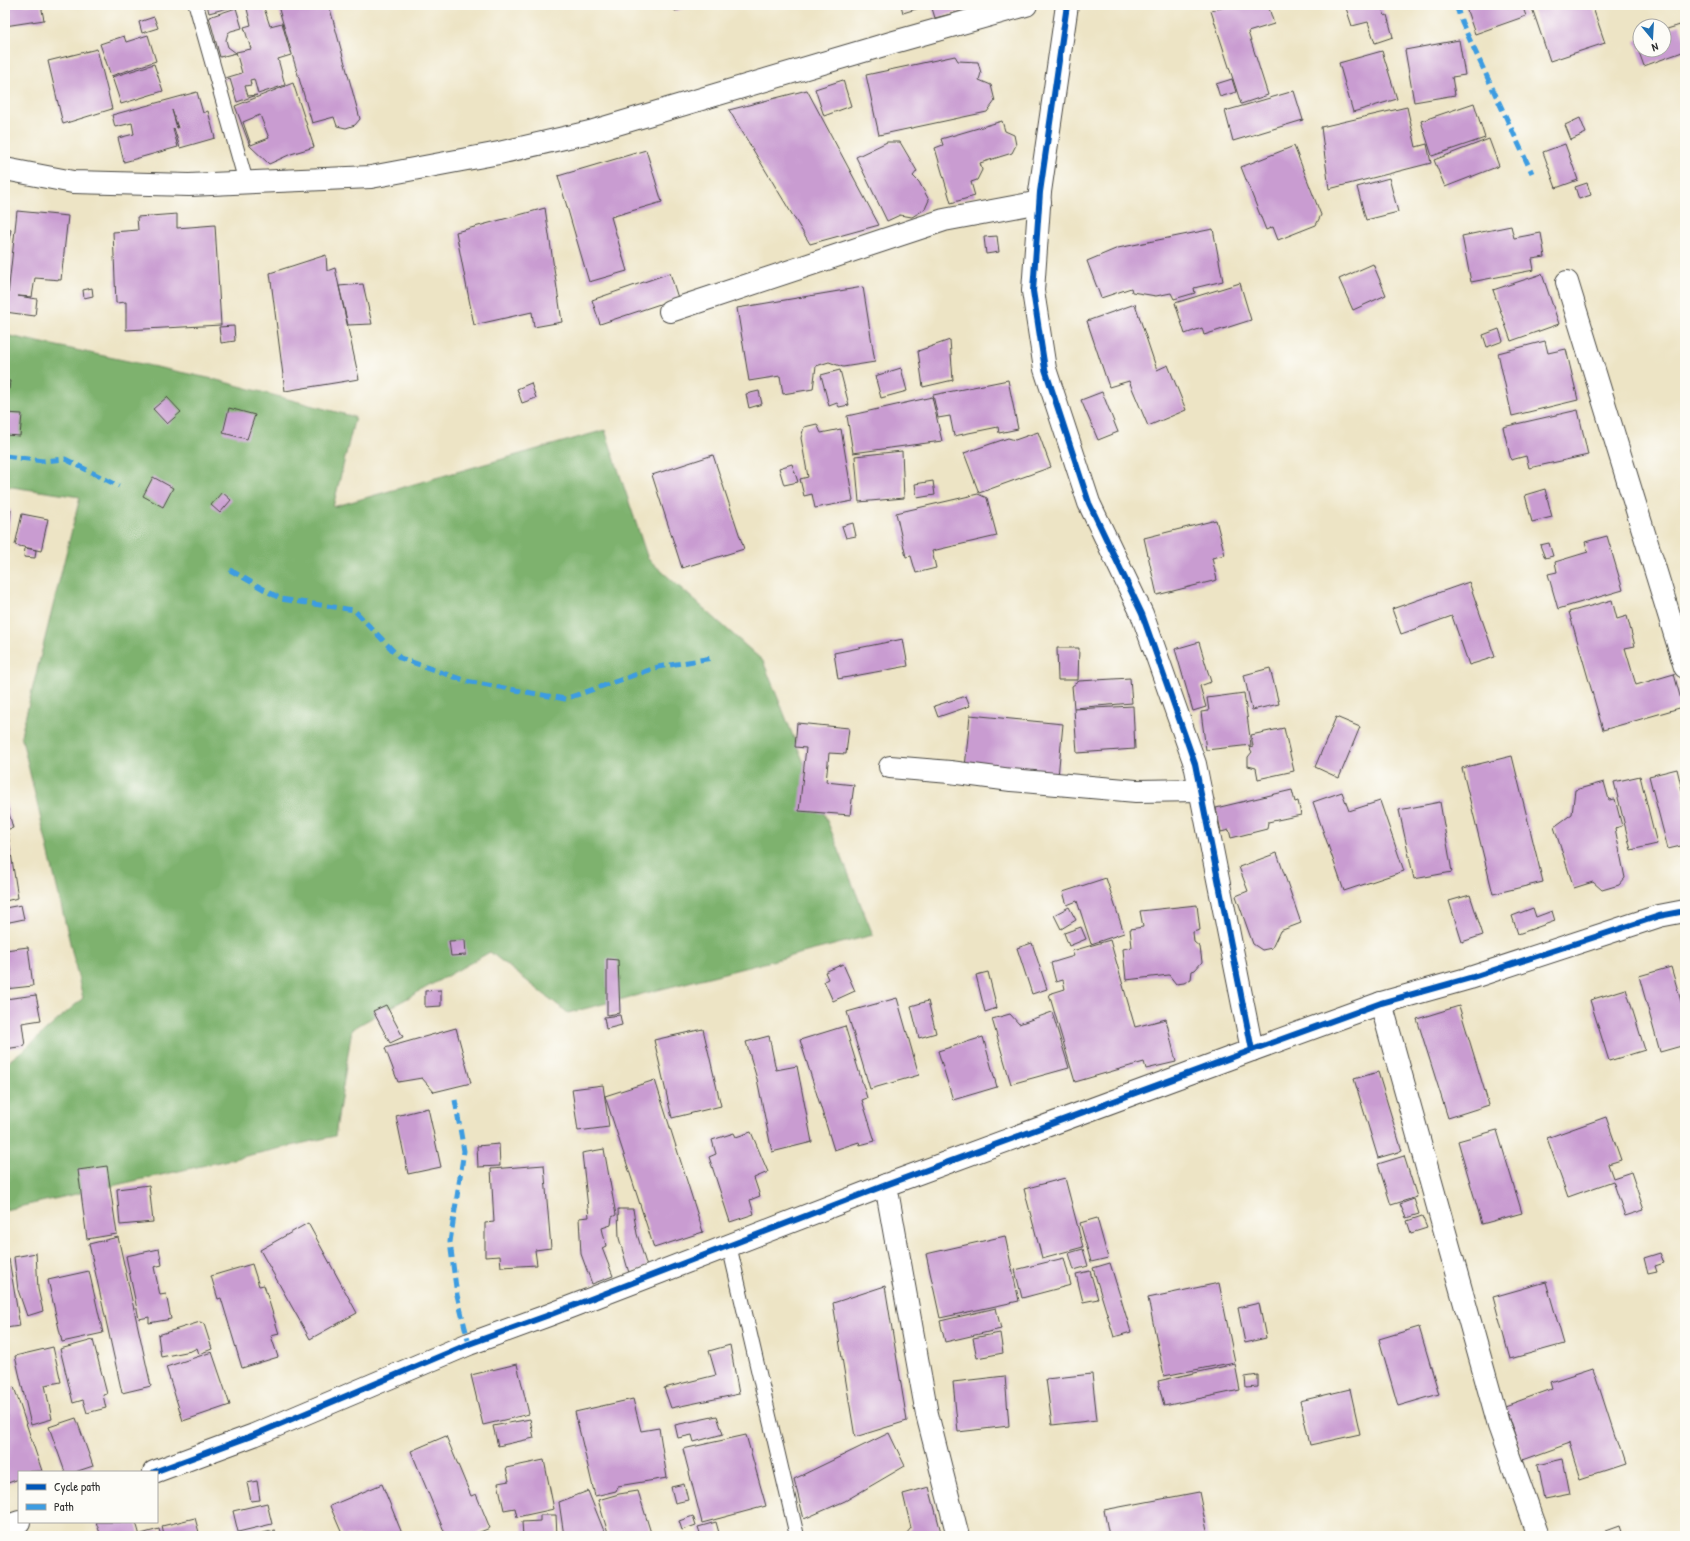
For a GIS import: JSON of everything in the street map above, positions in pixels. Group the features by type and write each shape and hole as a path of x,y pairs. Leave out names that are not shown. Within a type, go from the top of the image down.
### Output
{"street":[{"path":"5,169 73,182 189,185 371,177 499,153 590,132 894,42 1026,5"},
{"path":"1067,5 1040,202 1033,291 1045,369 1089,503 1142,614 1194,764 1252,1050"},
{"path":"670,311 944,220 1040,202"},
{"path":"1567,282 1685,667"},
{"path":"890,767 1136,792 1200,790"},
{"path":"157,1471 254,1435 469,1344 549,1315 886,1185 1252,1050 1381,1003 1473,977 1659,916 1685,911"},
{"path":"1381,1003 1499,1426 1538,1536"},
{"path":"886,1185 927,1414 958,1536"},
{"path":"5,1527 18,1522"}],"lane":[{"path":"196,5 246,182"},
{"path":"729,1245 797,1536"}],"green space":[{"path":"5,335 213,379 355,417 333,507 605,430 648,559 763,661 873,935 568,1013 490,952 352,1029 335,1136 5,1210 5,1064 27,1047 83,998 21,735 80,497 5,486"}],"building":[{"path":"5,5 41,5 44,20 5,26"},
{"path":"207,5 239,5 209,13"},
{"path":"246,5 263,5 270,26 282,23 291,55 278,59 285,85 258,94 254,79 250,80 251,85 245,86 248,96 257,95 237,102 230,79 223,81 222,79 242,73 236,52 251,49 244,27 251,25"},
{"path":"329,5 360,119 355,125 346,128 337,126 334,117 312,123 278,6"},
{"path":"673,5 695,5 675,11"},
{"path":"901,5 929,5 903,13"},
{"path":"931,5 981,5 982,6 935,18"},
{"path":"1231,5 1268,5 1274,24 1248,32 1268,95 1241,104 1211,11"},
{"path":"1345,5 1381,5 1385,16 1387,15 1393,37 1375,43 1368,22 1352,26"},
{"path":"1465,5 1522,5 1526,16 1475,34"},
{"path":"1531,5 1592,5 1605,43 1550,61"},
{"path":"236,8 242,28 228,33 226,40 228,47 236,53 220,57 209,17"},
{"path":"154,17 158,28 142,33 139,22"},
{"path":"1680,25 1685,40 1683,43 1685,51 1672,56 1672,28"},
{"path":"148,35 156,61 111,76 100,44 124,36 126,42"},
{"path":"1459,40 1465,75 1452,77 1455,95 1414,102 1405,50"},
{"path":"97,49 112,109 63,124 48,61"},
{"path":"1382,51 1397,99 1353,112 1339,63"},
{"path":"955,56 958,61 978,62 981,73 979,80 991,85 995,101 987,112 879,135 866,75"},
{"path":"1641,58 1666,58 1644,66"},
{"path":"154,64 163,91 121,104 112,77"},
{"path":"1232,79 1236,92 1220,97 1216,84"},
{"path":"843,80 851,106 824,116 815,89"},
{"path":"293,83 314,147 291,154 269,164 250,146 235,106","holes":["260,115 269,138 251,145 243,122"]},
{"path":"807,90 879,225 810,244 729,110"},
{"path":"1294,91 1303,120 1233,141 1225,111"},
{"path":"197,92 203,113 208,111 215,138 180,148 174,128 178,147 124,162 118,138 134,134 132,123 115,127 112,115"},
{"path":"1474,103 1485,138 1432,156 1421,121"},
{"path":"1407,107 1416,147 1427,144 1431,163 1329,189 1321,127"},
{"path":"1580,118 1586,133 1571,140 1565,125"},
{"path":"1002,121 1005,131 1014,135 1016,145 1012,153 980,163 982,170 977,180 971,182 975,196 951,203 935,148 943,145 941,139"},
{"path":"1489,139 1499,166 1445,187 1434,160"},
{"path":"887,142 900,142 917,171 913,176 919,182 929,200 925,209 912,217 900,215 887,221 856,157"},
{"path":"1565,144 1578,180 1556,188 1543,152"},
{"path":"1294,146 1321,215 1316,225 1278,240 1273,227 1266,230 1241,167"},
{"path":"646,150 662,202 611,217 627,271 589,282 558,176"},
{"path":"1389,178 1398,212 1366,220 1357,187"},
{"path":"1587,183 1591,195 1579,199 1575,187"},
{"path":"545,208 562,322 534,327 532,312 474,325 456,232"},
{"path":"17,211 68,216 61,280 35,278 32,297 18,296 37,299 35,316 5,312 5,295 8,295"},
{"path":"177,214 177,228 215,225 221,325 126,330 126,302 116,303 113,232 138,230 137,217"},
{"path":"1511,226 1514,238 1541,233 1545,257 1532,259 1534,270 1471,282 1462,236"},
{"path":"5,228 11,230 6,252 5,252"},
{"path":"1213,229 1223,281 1194,288 1195,293 1174,299 1171,293 1156,296 1132,292 1131,288 1101,298 1087,261 1118,248"},
{"path":"997,236 999,252 986,254 984,237"},
{"path":"326,255 327,271 335,268 359,379 285,391 270,273"},
{"path":"1373,264 1386,295 1353,310 1339,279"},
{"path":"670,273 678,298 600,324 592,300"},
{"path":"1542,274 1559,324 1511,341 1493,290"},
{"path":"1240,283 1251,320 1204,335 1202,328 1185,334 1175,303"},
{"path":"363,284 372,324 348,325 339,286"},
{"path":"863,287 875,362 843,367 829,362 816,366 813,389 783,394 780,376 749,381 737,308"},
{"path":"92,288 93,296 84,298 83,290"},
{"path":"1135,304 1157,370 1168,365 1186,410 1148,426 1129,381 1109,387 1087,321"},
{"path":"234,326 235,341 221,343 219,327"},
{"path":"1499,329 1503,341 1487,347 1483,335"},
{"path":"950,340 953,380 923,387 918,351"},
{"path":"1545,341 1548,353 1566,349 1578,400 1512,416 1498,353"},
{"path":"901,368 907,391 881,398 875,376"},
{"path":"840,370 849,405 839,407 837,403 829,406 821,375"},
{"path":"5,380 10,381 9,389 5,389"},
{"path":"1008,380 1018,429 999,433 998,427 954,436 950,416 938,418 933,395"},
{"path":"531,383 536,398 522,403 517,389"},
{"path":"759,391 762,404 749,408 746,394"},
{"path":"1102,392 1118,432 1098,440 1081,400"},
{"path":"167,397 181,412 167,424 153,409"},
{"path":"932,397 942,441 853,453 847,416"},
{"path":"229,408 255,415 247,439 223,433"},
{"path":"1578,410 1588,455 1529,468 1526,456 1511,460 1503,427"},
{"path":"5,413 22,414 20,436 5,435"},
{"path":"817,424 821,433 841,429 853,501 815,508 812,494 804,496 800,479 808,477 801,438 804,427"},
{"path":"1038,432 1051,467 979,493 964,453 1008,438 1015,440"},
{"path":"902,451 904,498 859,502 855,456"},
{"path":"713,455 744,549 682,568 652,475"},
{"path":"792,464 798,482 784,485 779,468"},
{"path":"153,477 173,488 163,507 143,496"},
{"path":"933,481 935,495 917,498 915,484"},
{"path":"1545,489 1552,517 1532,522 1525,495"},
{"path":"222,492 231,500 220,513 211,505"},
{"path":"978,494 987,498 997,536 932,551 936,568 916,573 911,556 906,557 896,513"},
{"path":"5,509 11,510 8,535 5,534"},
{"path":"22,514 48,519 41,551 15,545"},
{"path":"1216,520 1225,555 1212,558 1217,580 1157,595 1144,538"},
{"path":"853,523 856,536 846,538 842,526"},
{"path":"1607,536 1623,590 1558,609 1548,574 1557,572 1555,562 1588,552 1585,542"},
{"path":"1549,543 1553,556 1545,558 1540,545"},
{"path":"25,548 36,550 35,558 24,557"},
{"path":"1469,582 1495,657 1469,665 1452,616 1401,634 1392,609"},
{"path":"1612,600 1617,619 1627,616 1635,646 1625,648 1636,685 1674,674 1683,707 1603,730 1569,612"},
{"path":"903,639 908,666 838,679 834,653"},
{"path":"1199,642 1211,682 1200,686 1206,707 1193,711 1175,649"},
{"path":"1057,648 1079,648 1078,680 1058,680"},
{"path":"1270,668 1279,704 1252,710 1244,675"},
{"path":"1130,678 1132,703 1074,708 1072,686 1079,681"},
{"path":"1244,693 1251,745 1206,750 1201,712 1209,711 1207,698"},
{"path":"966,696 970,706 938,717 934,706"},
{"path":"1133,706 1135,749 1077,753 1074,709"},
{"path":"970,715 1063,724 1058,777 965,768"},
{"path":"1336,717 1360,727 1339,778 1315,767"},
{"path":"797,723 849,728 846,754 829,753 826,782 854,785 850,815 799,811 806,748 795,747"},
{"path":"1284,728 1294,771 1258,779 1256,768 1248,766 1248,757 1252,752 1249,747 1253,746 1251,735"},
{"path":"1512,756 1543,882 1493,894 1462,768"},
{"path":"1677,769 1685,802 1685,845 1668,849 1649,776"},
{"path":"1640,776 1657,844 1631,850 1614,782"},
{"path":"1604,782 1609,800 1615,799 1622,826 1615,828 1625,878 1619,885 1602,890 1593,882 1574,888 1554,827 1572,814 1575,790"},
{"path":"1292,790 1295,802 1298,801 1301,815 1268,822 1267,829 1231,838 1229,830 1221,832 1216,808"},
{"path":"1342,792 1349,811 1380,801 1404,871 1344,891 1313,802"},
{"path":"5,799 13,828 5,830"},
{"path":"1440,802 1452,872 1414,879 1399,810"},
{"path":"8,834 18,898 5,901 5,835"},
{"path":"1277,853 1301,923 1280,931 1272,948 1262,950 1253,944 1236,896 1248,891 1239,867"},
{"path":"1106,878 1124,933 1091,944 1077,901 1067,905 1063,892"},
{"path":"1470,895 1483,935 1462,942 1449,901"},
{"path":"21,905 24,919 5,923 5,908"},
{"path":"1197,905 1200,930 1193,932 1194,942 1200,947 1202,962 1195,970 1192,971 1191,979 1184,983 1176,984 1169,975 1126,980 1123,949 1132,947 1130,929 1143,927 1140,911"},
{"path":"1069,907 1076,920 1061,929 1054,915"},
{"path":"1533,908 1536,917 1552,911 1555,921 1518,934 1512,916"},
{"path":"1081,927 1086,939 1069,946 1064,933"},
{"path":"465,940 466,955 451,956 449,941"},
{"path":"1110,940 1135,1027 1166,1019 1176,1062 1146,1069 1144,1062 1075,1082 1049,994 1065,989 1063,980 1056,982 1051,963 1074,956 1072,951"},
{"path":"1032,943 1047,989 1032,994 1017,948"},
{"path":"28,947 33,986 5,989 5,950"},
{"path":"607,959 618,960 620,1013 607,1015"},
{"path":"843,964 855,991 833,1001 824,981 828,979 825,972"},
{"path":"1671,967 1685,1015 1685,1045 1660,1052 1639,976"},
{"path":"988,972 997,1008 985,1012 976,975"},
{"path":"1626,989 1645,1050 1609,1061 1590,1000"},
{"path":"441,990 441,1006 425,1007 425,991"},
{"path":"36,995 41,1020 22,1023 25,1046 5,1049 5,999"},
{"path":"897,998 919,1075 870,1089 847,1012"},
{"path":"928,1001 936,1033 919,1038 911,1006"},
{"path":"386,1005 403,1037 390,1043 373,1011"},
{"path":"1459,1006 1489,1105 1448,1118 1417,1019"},
{"path":"1052,1012 1069,1068 1011,1084 992,1019 1010,1014 1019,1024"},
{"path":"620,1015 622,1025 606,1029 604,1017"},
{"path":"845,1026 867,1098 862,1100 875,1141 860,1145 859,1142 834,1150 800,1040"},
{"path":"456,1028 471,1083 434,1092 422,1078 398,1082 385,1048"},
{"path":"703,1029 721,1106 672,1118 654,1040"},
{"path":"769,1036 776,1070 797,1066 812,1142 772,1152 757,1079 746,1042"},
{"path":"983,1037 997,1087 953,1100 938,1051"},
{"path":"1378,1072 1402,1151 1378,1158 1354,1079"},
{"path":"655,1080 703,1232 654,1248 605,1096"},
{"path":"603,1085 609,1127 578,1131 572,1089"},
{"path":"428,1108 441,1167 408,1174 396,1116"},
{"path":"1606,1117 1621,1160 1608,1164 1613,1178 1631,1172 1644,1210 1625,1216 1613,1181 1568,1197 1547,1138"},
{"path":"1497,1130 1522,1213 1482,1224 1458,1141"},
{"path":"751,1132 768,1172 754,1178 760,1196 750,1200 754,1214 730,1222 709,1157 716,1154 712,1140 734,1133 736,1137"},
{"path":"499,1144 500,1166 478,1167 477,1146"},
{"path":"604,1149 616,1215 612,1217 611,1225 602,1228 606,1246 602,1248 613,1276 592,1284 581,1254 579,1218 589,1217 582,1153"},
{"path":"1404,1156 1417,1197 1391,1205 1378,1164"},
{"path":"544,1165 551,1248 535,1250 537,1265 501,1267 500,1256 485,1257 485,1223 494,1222 491,1169"},
{"path":"107,1166 117,1234 87,1239 78,1170"},
{"path":"1065,1178 1083,1247 1042,1258 1024,1189"},
{"path":"149,1185 153,1222 120,1225 117,1189"},
{"path":"1414,1199 1419,1214 1406,1218 1400,1204"},
{"path":"618,1209 633,1209 637,1234 647,1267 629,1273 619,1238"},
{"path":"1422,1216 1427,1228 1411,1233 1407,1221"},
{"path":"1097,1218 1108,1258 1091,1262 1080,1223"},
{"path":"308,1223 357,1313 310,1339 260,1250"},
{"path":"1005,1236 1019,1301 940,1318 926,1254"},
{"path":"118,1237 151,1386 122,1393 89,1244"},
{"path":"159,1249 162,1265 154,1267 160,1295 166,1294 171,1319 149,1323 149,1317 139,1319 126,1256"},
{"path":"1083,1249 1088,1266 1074,1270 1069,1253"},
{"path":"36,1253 38,1289 43,1311 27,1316 18,1290 14,1257"},
{"path":"1660,1253 1664,1263 1655,1266 1657,1272 1648,1274 1644,1258"},
{"path":"1064,1258 1071,1285 1022,1298 1015,1270"},
{"path":"9,1259 20,1326 5,1328 5,1260"},
{"path":"1110,1263 1131,1332 1114,1337 1093,1268"},
{"path":"252,1264 259,1286 264,1285 279,1334 271,1336 278,1357 242,1368 221,1298 218,1299 211,1276"},
{"path":"89,1271 103,1333 62,1342 48,1280"},
{"path":"1090,1271 1098,1299 1083,1302 1076,1274"},
{"path":"1546,1282 1564,1344 1510,1359 1493,1297"},
{"path":"1219,1283 1235,1362 1164,1376 1148,1298"},
{"path":"885,1286 907,1421 855,1437 833,1303"},
{"path":"1259,1303 1266,1338 1245,1343 1238,1308"},
{"path":"996,1308 1001,1329 945,1342 940,1321"},
{"path":"200,1322 204,1324 212,1349 199,1354 197,1348 191,1351 161,1357 158,1335"},
{"path":"1419,1327 1439,1394 1398,1406 1379,1339"},
{"path":"1000,1333 1003,1353 977,1358 973,1338"},
{"path":"93,1340 107,1394 103,1395 106,1408 87,1413 83,1400 73,1403 60,1349"},
{"path":"730,1345 739,1394 671,1408 664,1388 716,1375 709,1351"},
{"path":"53,1347 61,1382 45,1385 52,1419 31,1425 15,1356"},
{"path":"212,1352 230,1405 183,1421 166,1367"},
{"path":"517,1364 529,1414 483,1425 471,1375"},
{"path":"1235,1364 1240,1390 1164,1406 1158,1381"},
{"path":"1593,1368 1624,1464 1581,1478 1570,1443 1523,1460 1505,1406 1552,1389 1550,1382"},
{"path":"1092,1374 1097,1420 1052,1425 1046,1379"},
{"path":"1258,1375 1258,1387 1246,1388 1245,1377"},
{"path":"1005,1376 1009,1426 958,1432 953,1382"},
{"path":"14,1387 42,1471 18,1471 18,1479 5,1484 5,1418 8,1417 5,1408 5,1390"},
{"path":"1350,1389 1360,1434 1310,1445 1300,1401"},
{"path":"633,1399 641,1431 659,1428 667,1478 618,1486 616,1491 595,1496 575,1412"},
{"path":"717,1416 723,1434 694,1442 692,1435 678,1438 675,1425"},
{"path":"76,1418 93,1466 78,1471 65,1471 49,1427"},
{"path":"530,1419 534,1438 498,1446 493,1426"},
{"path":"889,1433 905,1466 845,1501 804,1519 794,1479"},
{"path":"746,1435 766,1506 702,1523 683,1449"},
{"path":"446,1436 471,1496 476,1494 490,1528 470,1536 446,1536 411,1451"},
{"path":"1563,1459 1570,1495 1544,1500 1537,1465"},
{"path":"544,1460 554,1509 517,1517 515,1508 504,1510 498,1483 509,1481 506,1468"},
{"path":"257,1481 260,1500 251,1501 247,1483"},
{"path":"382,1484 403,1536 343,1536 330,1506"},
{"path":"684,1484 688,1500 675,1503 671,1487"},
{"path":"929,1487 942,1536 907,1536 906,1534 911,1528 903,1494"},
{"path":"588,1491 606,1536 564,1536 559,1502"},
{"path":"638,1491 651,1533 641,1536 632,1536 630,1532 619,1536 609,1536 598,1500 619,1494"},
{"path":"1199,1492 1208,1536 1109,1536 1104,1510"},
{"path":"267,1503 272,1524 238,1532 233,1511"},
{"path":"540,1515 556,1515 557,1536 523,1536 522,1522 540,1521"},
{"path":"693,1516 696,1525 682,1530 679,1521"},
{"path":"195,1518 200,1536 164,1536 162,1526"},
{"path":"716,1522 719,1533 710,1536 701,1536 698,1527"},
{"path":"96,1523 136,1523 140,1536 101,1536"},
{"path":"1619,1527 1622,1536 1594,1536"},
{"path":"159,1529 161,1536 142,1536 141,1534"},
{"path":"275,1530 277,1536 255,1536 255,1535"}],"marked path":[{"path":"1456,5 1462,23 1532,173"},
{"path":"5,456 43,461 65,459 119,486"},
{"path":"230,570 281,599 354,610 400,658 466,681 565,699 658,667 712,658"},
{"path":"455,1100 464,1151 450,1242 457,1295 469,1344"}],"cycle path":[{"path":"1067,5 1040,192 1033,291 1045,369 1089,503 1142,614 1195,764 1252,1050"},
{"path":"157,1471 254,1435 469,1344 549,1315 886,1185 1252,1050 1381,1003 1470,978 1659,916 1685,911"}]}
